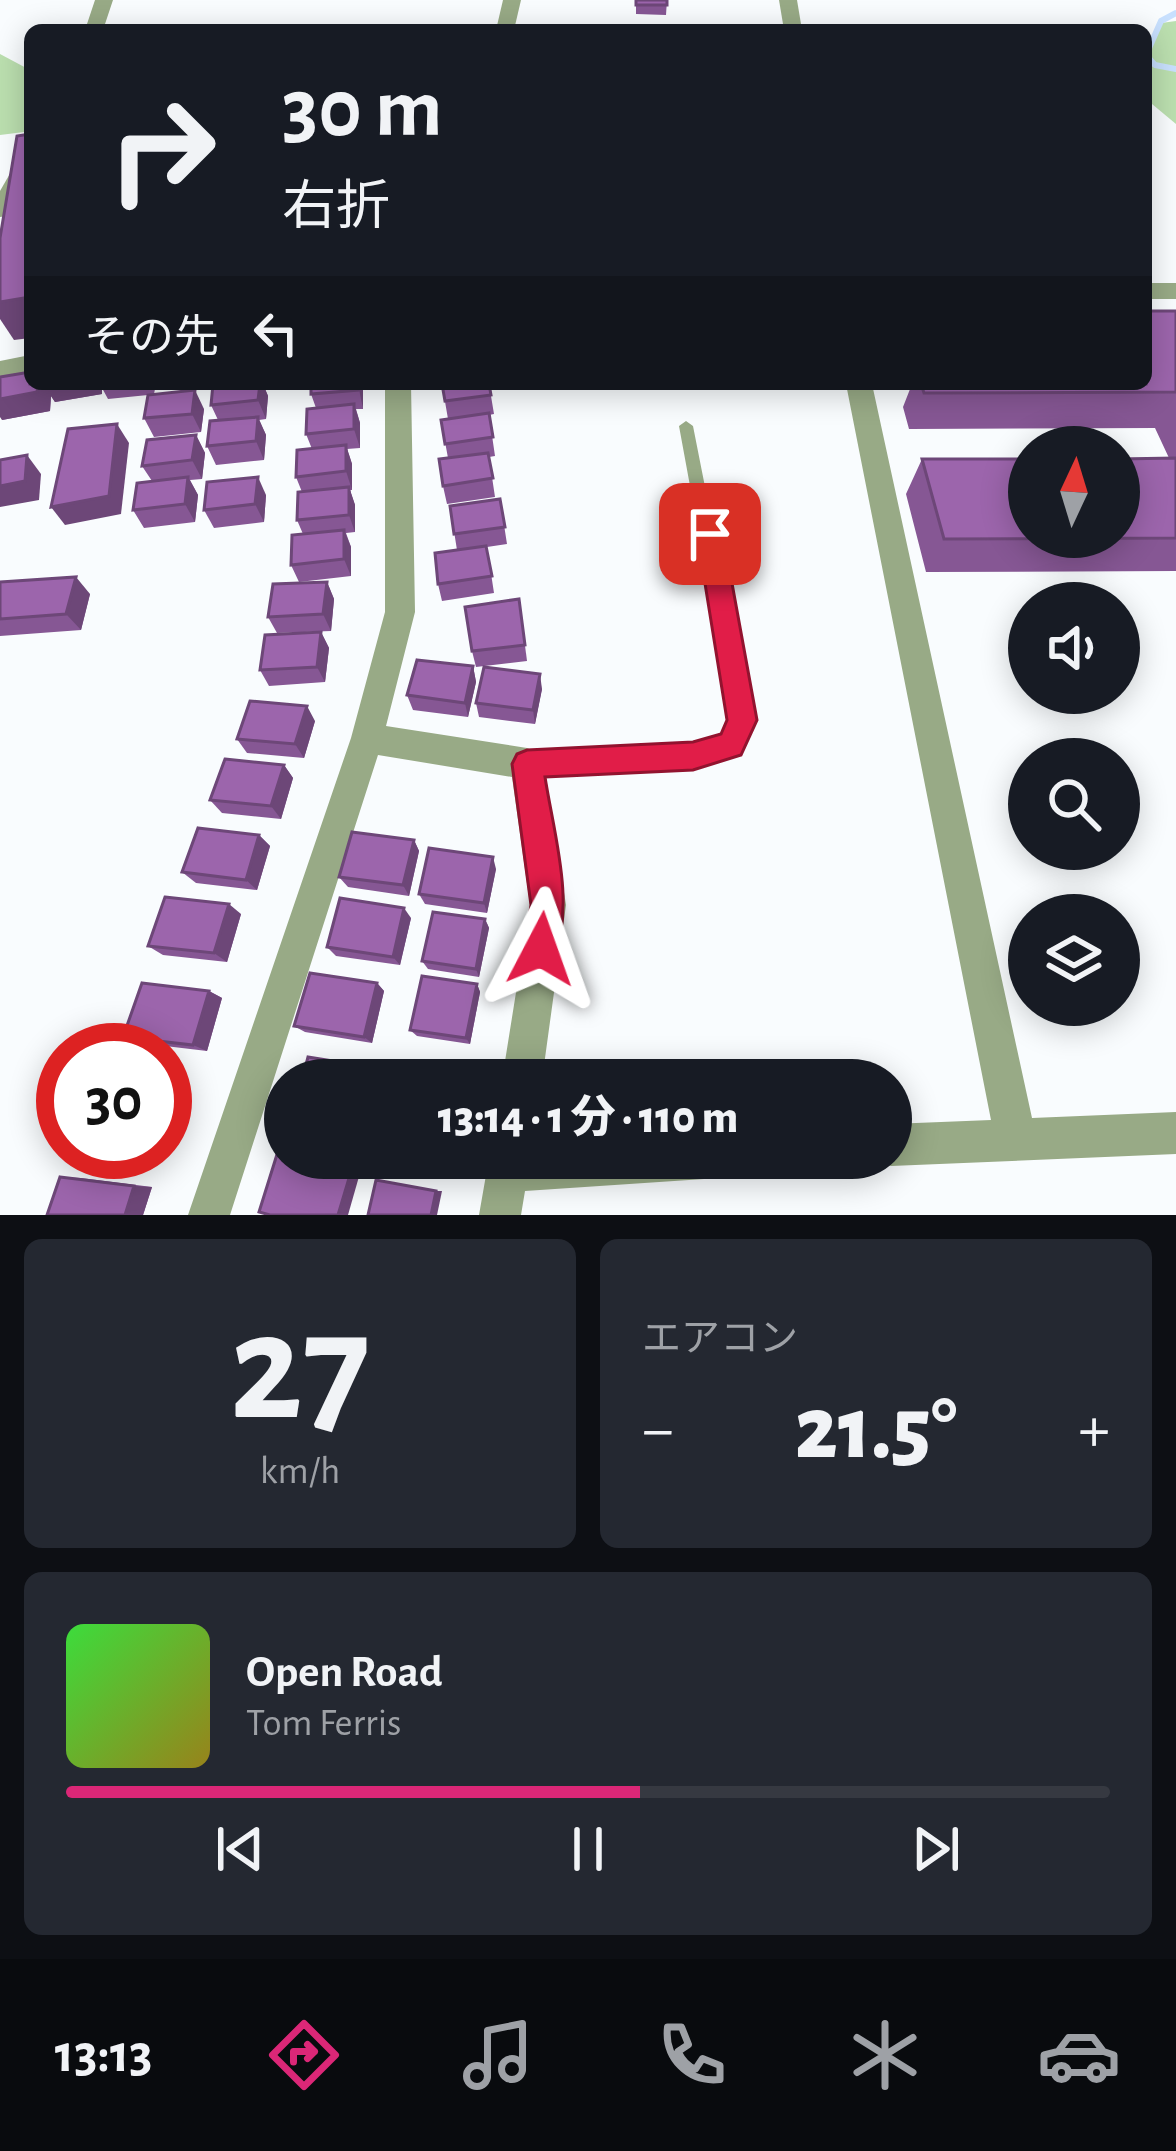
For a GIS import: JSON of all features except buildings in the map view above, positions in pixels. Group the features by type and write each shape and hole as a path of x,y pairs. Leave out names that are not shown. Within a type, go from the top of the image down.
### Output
{"street":[{"path":"0,211 24,166"},
{"path":"209,1215 367,738 400,612 398,390"},
{"path":"861,390 1016,1136"},
{"path":"367,738 527,764 548,905 525,1059"},
{"path":"912,1143 1176,1133"},
{"path":"500,1215 506,1179"}],"lane":[{"path":"527,764 693,756 731,746 742,720 686,426"}],"green space":[{"path":"1176,21 1176,124 1152,104 1152,37 1161,23"},
{"path":"0,54 24,67 24,132 0,135"}],"waterway":[{"path":"1152,41 1161,21 1176,13"},
{"path":"1152,62 1176,69"}],"route":[{"path":"541,949 548,905 527,764 693,756 731,746 742,720 710,534"}]}
